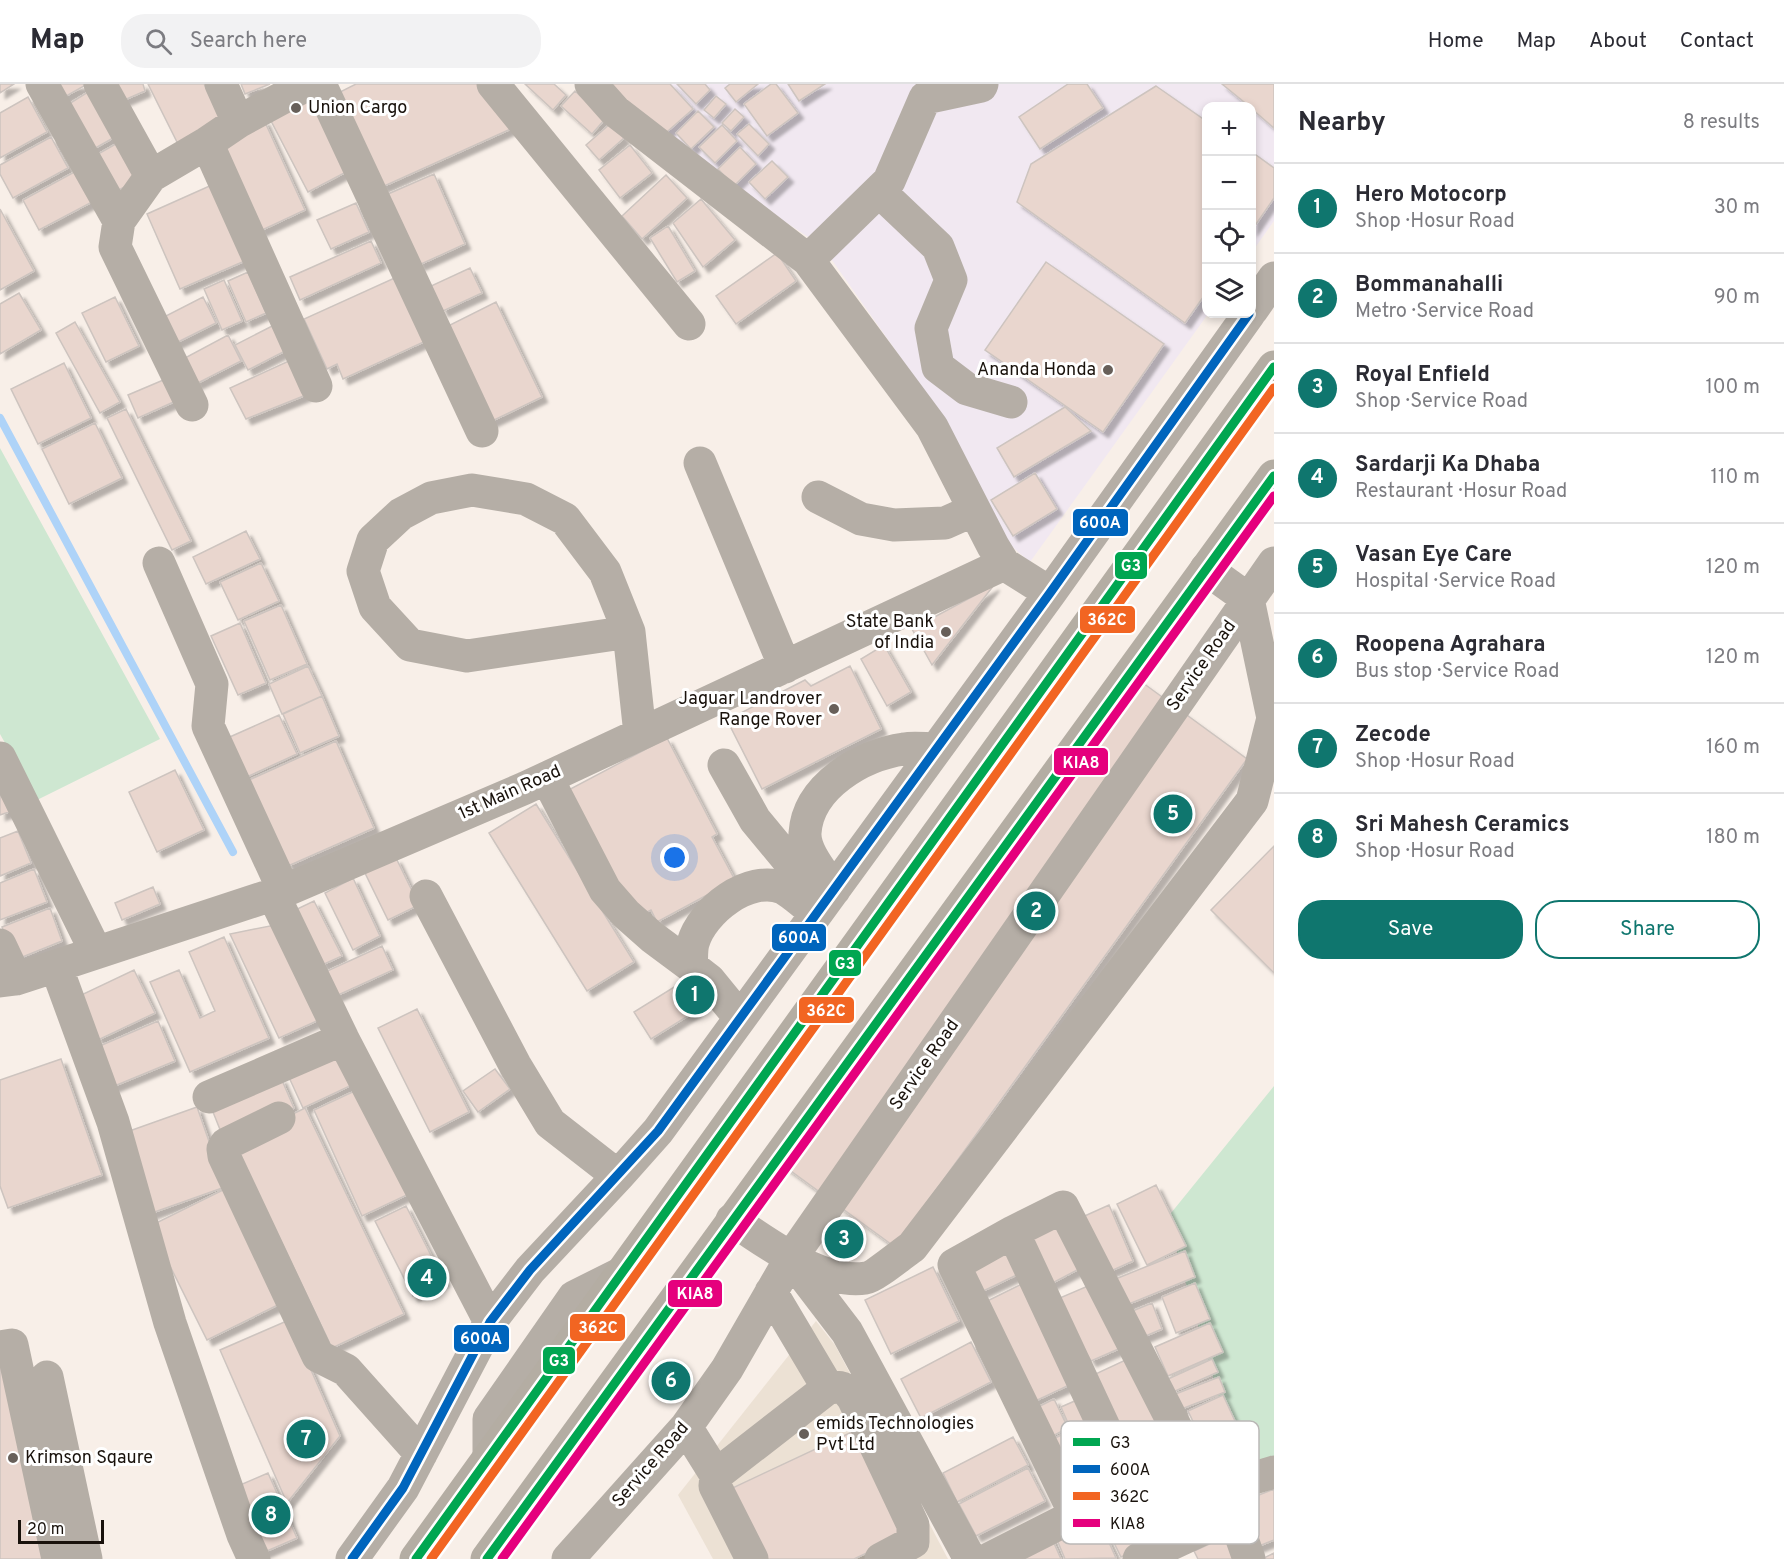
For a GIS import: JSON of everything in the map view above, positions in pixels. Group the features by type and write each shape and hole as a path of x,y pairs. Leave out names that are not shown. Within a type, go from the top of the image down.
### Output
{"highway":[{"path":"416,1559 1274,368"},
{"path":"487,1559 1274,476"}],"street":[{"path":"42,84 119,221"},
{"path":"100,84 151,176"},
{"path":"221,84 238,122"},
{"path":"192,405 115,247 119,221 151,176 238,122 308,84"},
{"path":"320,84 482,431"},
{"path":"493,84 689,324"},
{"path":"591,84 614,111 808,260 932,427 1004,564 1050,593"},
{"path":"808,260 889,181 925,98 982,84"},
{"path":"207,143 316,386"},
{"path":"879,191 938,246 951,280 931,328 938,367 967,389 1011,402"},
{"path":"1256,304 1274,278"},
{"path":"352,1559 403,1488 490,1322 530,1270 658,1131 1050,593 1246,318"},
{"path":"700,463 785,667"},
{"path":"629,632 467,656 410,645 375,607 363,571 373,540 401,514 430,498 472,490 526,499 566,519 605,572 629,632 640,734"},
{"path":"818,497 861,519 894,525 945,523 974,510"},
{"path":"159,563 212,684 208,726 343,1039 490,1322"},
{"name":"Service Road","path":"568,1559 686,1427 727,1369 790,1258 1274,563"},
{"name":"1st Main Road","path":"8,980 279,892 547,777 1004,564"},
{"path":"732,1220 790,1258 833,1276 868,1278 912,1247 1252,801 1272,718 1248,599 1206,569"},
{"path":"824,902 805,833 810,813 821,792 845,771 873,758 905,748 936,749"},
{"path":"0,758 96,952"},
{"path":"724,765 754,820 824,902"},
{"path":"547,777 605,890 643,929 709,980 740,1018"},
{"path":"691,966 693,943 702,925 713,910 729,897 753,887 769,885 824,902"},
{"path":"426,896 515,1065 550,1123 618,1176"},
{"path":"0,945 8,980"},
{"path":"56,966 113,1122 170,1323 243,1535 254,1559"},
{"path":"209,1097 343,1039"},
{"path":"279,1118 226,1144 224,1156 318,1356 346,1370 421,1454"},
{"path":"1061,1484 954,1265 1063,1207 1173,1421"},
{"path":"1013,1232 1101,1421"},
{"path":"790,1258 847,1332 970,1559"},
{"path":"771,1292 828,1388"},
{"path":"0,1347 12,1345 58,1559"},
{"path":"47,1377 86,1559"},
{"path":"716,1474 828,1388 841,1386 846,1388 853,1398 913,1525 913,1542 881,1559"},
{"path":"686,1427 716,1474 715,1486 752,1559"},
{"path":"1259,1482 1274,1472"},
{"path":"989,1559 1061,1523"},
{"path":"1139,1559 1162,1544"},
{"path":"1244,1544 1249,1559"}],"shaded area":[{"path":"597,84 1274,84 1274,221 1256,246 1256,102 1202,102 1202,318 1205,318 1030,562 1004,540 944,419 822,246 615,111"},
{"path":"816,1321 835,1345 948,1559 713,1559 678,1495"}],"green space":[{"path":"0,448 160,739 37,800 0,734"},
{"path":"1274,1086 1274,1463 1259,1468 1259,1421 1226,1421 1167,1218"}],"building":[{"path":"0,84 14,84 0,93"},
{"path":"52,84 83,84 84,86 61,99"},
{"path":"116,84 143,84 145,91 122,101"},
{"path":"148,84 204,84 224,125 180,148"},
{"path":"241,84 270,84 245,94"},
{"path":"356,84 479,84 515,127 382,187 336,94"},
{"path":"525,84 554,84 566,95 553,110"},
{"path":"613,84 670,84 693,109 660,138"},
{"path":"677,84 705,84 710,90 696,104"},
{"path":"730,84 758,84 736,102 725,88"},
{"path":"771,84 776,84 798,113 767,136 744,104"},
{"path":"788,84 825,84 799,101"},
{"path":"1068,84 1087,84 1103,108 1040,149 1019,117"},
{"path":"1222,84 1274,84 1274,128 1256,112 1256,102 1244,102"},
{"path":"1156,86 1202,118 1202,299 1185,323 1017,202 1031,164"},
{"path":"575,91 605,119 592,134 561,106"},
{"path":"88,92 115,137 90,151 64,107"},
{"path":"310,96 350,170 308,192 269,117"},
{"path":"716,96 726,104 714,118 704,110"},
{"path":"28,97 47,132 0,158 0,113"},
{"path":"735,109 744,117 731,131 722,123"},
{"path":"698,111 714,127 691,149 676,133"},
{"path":"264,120 305,210 260,231 219,140"},
{"path":"611,123 624,138 599,160 586,145"},
{"path":"749,124 769,144 758,156 737,134"},
{"path":"722,125 737,141 715,163 699,147"},
{"path":"51,137 68,168 13,198 0,174 0,165"},
{"path":"121,141 142,178 111,194 91,158"},
{"path":"630,145 652,173 620,198 599,170"},
{"path":"740,147 756,164 734,186 718,169"},
{"path":"1256,155 1274,168 1274,198 1256,224"},
{"path":"772,161 788,177 765,199 749,182"},
{"path":"78,170 94,201 39,230 23,200"},
{"path":"434,174 465,244 419,265 388,194"},
{"path":"666,175 687,198 642,239 622,216"},
{"path":"214,184 247,260 180,289 147,214"},
{"path":"701,199 735,240 703,267 673,223"},
{"path":"356,203 369,232 331,249 317,220"},
{"path":"0,209 34,271 0,290"},
{"path":"668,226 695,271 677,282 650,238"},
{"path":"371,241 381,263 300,300 290,277"},
{"path":"777,253 796,281 736,324 716,296"},
{"path":"1046,262 1164,344 1103,432 985,350"},
{"path":"470,268 482,293 443,311 431,286"},
{"path":"248,272 266,313 246,322 228,281"},
{"path":"399,276 428,340 343,379 337,364 327,369 304,319"},
{"path":"224,280 242,321 222,330 204,289"},
{"path":"19,293 41,330 0,354 0,304"},
{"path":"115,297 139,346 106,362 82,313"},
{"path":"203,297 216,323 172,345 158,320"},
{"path":"496,302 542,397 490,422 444,328"},
{"path":"75,322 120,402 100,413 56,333"},
{"path":"280,322 293,347 248,370 235,345"},
{"path":"228,335 241,361 196,384 183,359"},
{"path":"291,360 306,395 246,419 230,388"},
{"path":"64,363 91,418 38,444 11,389"},
{"path":"168,378 178,400 138,418 128,395"},
{"path":"1065,407 1091,431 1014,477 997,448"},
{"path":"126,409 191,541 172,550 107,418"},
{"path":"95,423 122,478 69,504 42,449"},
{"path":"1035,473 1057,509 1013,536 991,500"},
{"path":"246,531 260,559 206,584 193,557"},
{"path":"261,563 279,601 238,620 220,582"},
{"path":"994,585 932,665 912,629"},
{"path":"281,605 307,664 270,680 244,621"},
{"path":"240,623 266,683 238,695 211,636"},
{"path":"884,645 911,692 887,706 861,659"},
{"path":"308,666 322,696 282,714 269,684"},
{"path":"850,666 881,729 762,789 727,720 805,680 811,686"},
{"path":"1132,675 1247,759 895,1247 780,1163"},
{"path":"322,696 339,736 300,753 283,714"},
{"path":"279,715 297,754 240,780 223,740"},
{"path":"667,738 717,834 712,837 735,880 657,922 651,910 639,916 559,795"},
{"path":"336,741 374,828 288,866 249,780"},
{"path":"175,770 204,830 157,852 129,792"},
{"path":"0,790 9,812 0,815"},
{"path":"536,804 634,962 587,991 489,833"},
{"path":"18,831 31,863 0,876 0,838"},
{"path":"1274,846 1274,973 1211,910"},
{"path":"396,858 419,905 388,920 365,873"},
{"path":"34,869 47,902 0,920 0,883"},
{"path":"353,878 380,936 353,950 325,893"},
{"path":"153,887 160,904 122,920 115,903"},
{"path":"314,901 342,956 322,965 295,910"},
{"path":"50,908 62,941 15,960 2,927"},
{"path":"275,925 319,1020 279,1038 230,934"},
{"path":"224,937 269,1038 190,1072 150,982 179,970 200,1018 215,1011 189,952"},
{"path":"382,946 393,970 336,996 325,972"},
{"path":"134,970 155,1013 98,1040 77,997"},
{"path":"679,984 696,1011 651,1039 634,1012"},
{"path":"417,1009 469,1112 430,1132 378,1028"},
{"path":"158,1021 175,1061 112,1087 95,1048"},
{"path":"337,1051 352,1085 303,1108 287,1073"},
{"path":"61,1059 102,1175 8,1208 0,1186 0,1080"},
{"path":"495,1069 510,1089 478,1112 463,1091"},
{"path":"281,1078 294,1108 223,1137 211,1107"},
{"path":"361,1088 409,1194 362,1216 314,1110"},
{"path":"197,1107 225,1187 149,1214 121,1134"},
{"path":"305,1108 404,1314 332,1348 234,1143"},
{"path":"233,1185 290,1299 207,1340 150,1226"},
{"path":"1156,1185 1186,1246 1147,1265 1117,1204"},
{"path":"1109,1205 1133,1261 1102,1275 1078,1219"},
{"path":"406,1206 444,1281 413,1296 375,1221"},
{"path":"1056,1216 1081,1268 1043,1288 1017,1235"},
{"path":"1010,1246 1023,1272 977,1294 964,1268"},
{"path":"1185,1251 1195,1277 1124,1306 1113,1280"},
{"path":"933,1267 959,1321 891,1354 865,1300"},
{"path":"1032,1279 1080,1380 1029,1404 981,1304"},
{"path":"1095,1283 1123,1347 1091,1361 1055,1300"},
{"path":"1195,1283 1210,1319 1176,1333 1162,1297"},
{"path":"1152,1303 1162,1329 1141,1338 1130,1312"},
{"path":"289,1320 340,1436 287,1503 220,1350"},
{"path":"1210,1323 1223,1352 1168,1376 1155,1347"},
{"path":"971,1342 991,1382 921,1418 901,1379"},
{"name":"Krimson Sqaure","path":"0,1357 49,1559 0,1559"},
{"path":"1132,1357 1163,1421 1110,1421 1089,1377"},
{"path":"1212,1359 1218,1372 1173,1392 1168,1379"},
{"path":"1219,1377 1225,1392 1179,1410 1173,1395"},
{"path":"1223,1395 1235,1421 1193,1421 1188,1411"},
{"path":"1086,1396 1097,1421 1067,1421 1061,1407"},
{"path":"1054,1399 1065,1421 1061,1421 1061,1432 1045,1440 1030,1411"},
{"path":"854,1431 903,1536 854,1559 758,1559 726,1491"},
{"path":"1061,1435 1061,1468 1058,1469 1046,1442"},
{"path":"1013,1437 1028,1465 957,1502 943,1473"},
{"path":"1028,1468 1045,1501 976,1536 959,1504"},
{"path":"268,1473 297,1538 260,1554 231,1489"},
{"path":"1274,1489 1274,1540 1254,1548 1252,1544 1259,1544 1259,1495"},
{"path":"1049,1532 1061,1559 996,1559"},
{"path":"1061,1532 1061,1544 1110,1544 1116,1558 1065,1559 1055,1535"},
{"path":"1115,1544 1138,1544 1140,1548 1121,1557"},
{"path":"1209,1544 1230,1544 1237,1559 1198,1559 1194,1551"},
{"path":"1274,1553 1274,1559 1262,1559"}],"waterway":[{"path":"0,418 233,852"}],"transit line":[{"name":"600A","path":"352,1559 403,1488 490,1322 530,1270 658,1131 1050,593 1246,318"},
{"name":"G3","path":"416,1559 1274,367"},
{"name":"362C","path":"431,1559 1274,388"},
{"name":"G3","path":"487,1559 1274,476"},
{"name":"KIA8","path":"502,1559 1274,496"}],"place":[{"name":"Union Cargo","path":"296,108"},
{"name":"Ananda Honda","path":"1108,370"},
{"name":"State Bank of India","path":"946,632"},
{"name":"Jaguar Landrover Range Rover","path":"834,709"},
{"name":"Vasan Eye Care","path":"1173,814"},
{"name":"Bommanahalli","path":"1036,911"},
{"name":"Hero Motocorp","path":"695,995"},
{"name":"Royal Enfield","path":"844,1239"},
{"name":"Sardarji Ka Dhaba","path":"427,1278"},
{"name":"Roopena Agrahara","path":"671,1381"},
{"name":"emids Technologies Pvt Ltd","path":"804,1434"},
{"name":"Zecode","path":"306,1439"},
{"name":"Krimson Sqaure","path":"13,1458"},
{"name":"Sri Mahesh Ceramics","path":"271,1515"}]}
